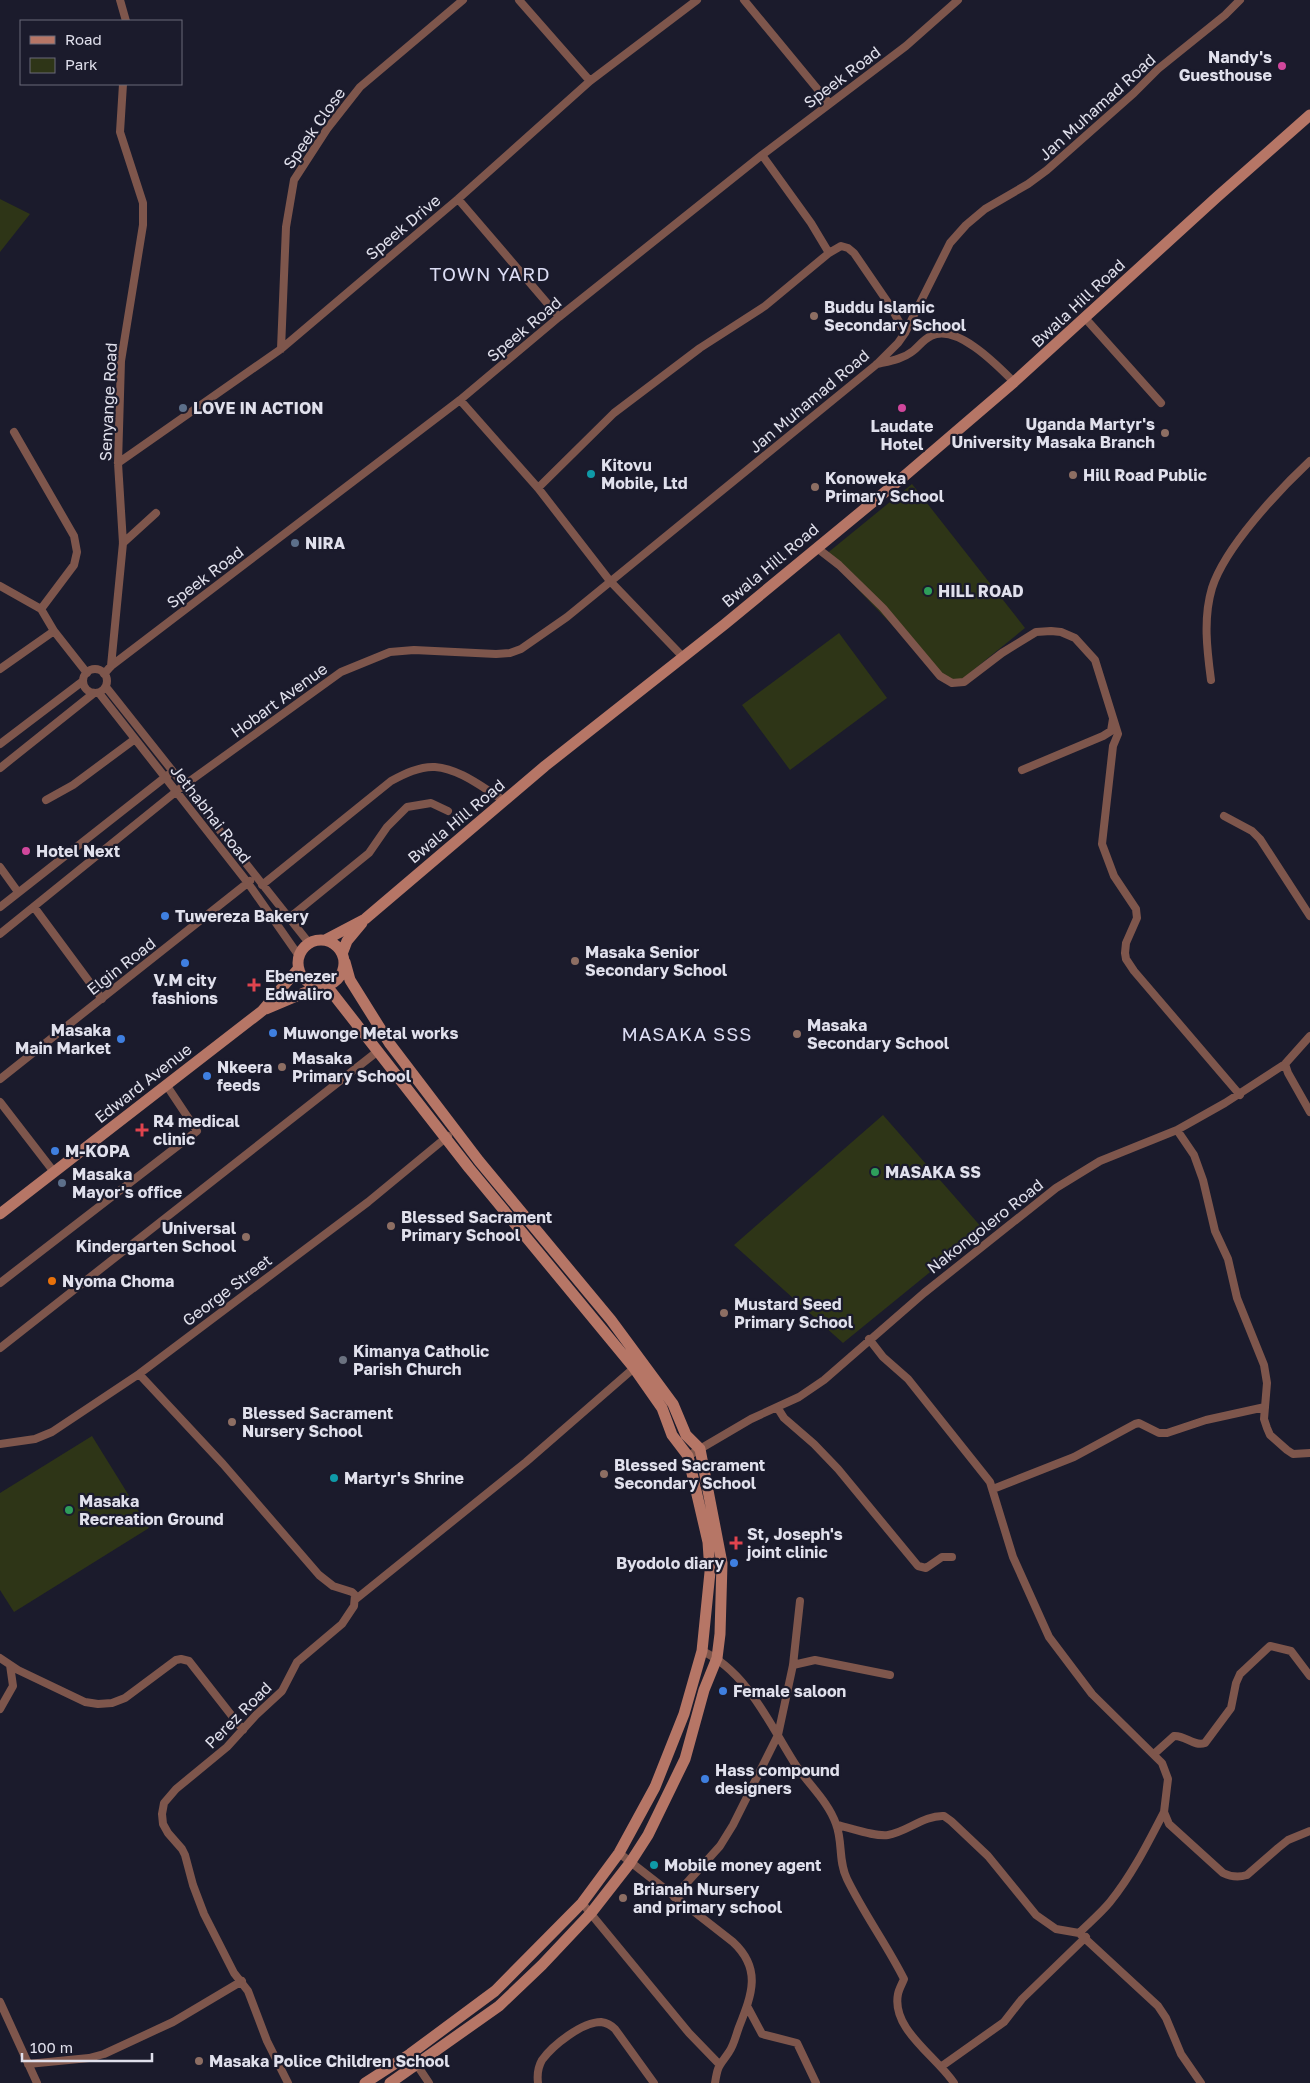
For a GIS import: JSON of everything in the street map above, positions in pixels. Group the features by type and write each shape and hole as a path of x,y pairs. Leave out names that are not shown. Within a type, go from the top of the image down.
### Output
{"street":[{"path":"120,0 126,20"},
{"name":"Speek Close","path":"281,349 286,227 294,180 326,128 360,87 463,0"},
{"path":"519,0 590,81"},
{"name":"Speek Drive","path":"118,463 281,349 458,199 590,81 697,0"},
{"path":"744,0 829,103"},
{"name":"Speek Road","path":"104,674 111,666 460,400 559,317 762,155 906,46 958,0"},
{"name":"Jan Muhamad Road","path":"610,581 878,364 906,333 950,243 966,225 985,209 1028,184 1047,170 1134,94 1158,69 1225,15 1240,0"},
{"name":"Senyange Road","path":"111,666 123,543 118,463 121,361 143,225 143,203 120,132 123,85"},
{"name":"Bwala Hill Road","path":"325,940 365,919 545,766 817,548 1014,382 1216,197 1310,114"},
{"path":"762,155 811,223 829,253"},
{"path":"458,199 559,317"},
{"path":"538,488 614,413 700,348 765,306 829,253 843,246 852,251 892,307 906,333"},
{"path":"1085,318 1161,403"},
{"path":"878,364 905,356 929,336 949,335 966,341 989,358 1014,382"},
{"path":"460,400 538,488 610,581 683,657"},
{"path":"14,432 74,536 77,552 74,565 42,610"},
{"path":"1211,680 1206,624 1212,589 1217,576 1262,510 1310,460"},
{"path":"123,543 156,513"},
{"path":"817,548 884,608 940,676 948,682 960,684 1002,653 1036,632 1060,632 1075,638 1095,660 1118,734 1113,746 1102,841 1114,876 1132,902 1137,914 1126,943 1126,958 1134,971 1240,1095"},
{"name":"Hobart Avenue","path":"0,934 183,786 341,672 361,662 390,652 414,650 510,653 521,649 567,617 610,581"},
{"path":"0,586 42,610 54,631 87,673"},
{"path":"0,669 54,631"},
{"path":"0,744 83,681 87,673 96,670 104,674 106,686 0,768"},
{"path":"83,681 86,689 97,693"},
{"name":"Jethabhai Road","path":"106,686 183,786 309,943"},
{"name":"Jethabhai Road","path":"97,693 248,883 299,956"},
{"path":"1022,770 1103,736 1111,731 1114,718"},
{"path":"46,800 73,785 135,740"},
{"path":"262,885 391,781 410,771 435,767 461,774 505,801"},
{"path":"0,907 172,772"},
{"path":"289,918 369,853 387,827 407,807 431,804 448,811"},
{"path":"1224,816 1252,831 1260,839 1310,916"},
{"path":"0,867 18,892"},
{"name":"Elgin Road","path":"1,1078 255,877"},
{"path":"34,907 102,999"},
{"path":"262,1011 333,983 339,978 347,941 365,919"},
{"path":"365,2083 410,2054 495,1992 582,1903 619,1853 655,1787 684,1714 702,1651 710,1572 708,1542 688,1456 672,1435 662,1408 634,1368 469,1168 378,1051 322,986 305,980 298,968 299,956 303,948 317,940 325,940 335,945 343,958 350,980 390,1044 456,1130 611,1320 672,1404 686,1435 700,1449 722,1564 720,1634 717,1658 704,1690 685,1759 648,1835 630,1863 591,1913 542,1965 499,2006 390,2083"},
{"name":"Edward Avenue","path":"0,1214 262,1011 298,968"},
{"name":"Nakongolero Road","path":"688,1456 751,1419 799,1397 824,1380 931,1287 1056,1188 1100,1161 1177,1130 1240,1095 1285,1064 1310,1036"},
{"path":"0,1348 378,1051"},
{"path":"1285,1064 1310,1112"},
{"path":"0,1283 197,1131 167,1086"},
{"path":"0,1102 54,1172"},
{"name":"George Street","path":"0,1444 35,1439 52,1432 139,1374 368,1202 456,1130"},
{"path":"1177,1130 1191,1149 1203,1180 1215,1231 1228,1258 1232,1283 1264,1365 1267,1383 1264,1419 1270,1435 1293,1454 1310,1453"},
{"path":"869,1339 883,1357 908,1380 946,1425 988,1480 993,1489 1013,1557 1049,1637 1092,1694 1154,1754 1165,1768 1167,1776 1168,1791 1164,1812 1149,1842 1122,1886 1109,1903 1004,2022 942,2066"},
{"path":"139,1374 223,1464 319,1575 333,1586 352,1592 356,1600 526,1462 634,1368"},
{"path":"777,1407 784,1418 814,1444 838,1469 918,1566 926,1568 942,1558 952,1557"},
{"path":"993,1489 1074,1457 1135,1424 1139,1423 1159,1433 1168,1433 1206,1420 1265,1407"},
{"name":"Perez Road","path":"288,2083 242,1981 234,1973 204,1914 193,1885 185,1855 182,1848 168,1833 163,1824 162,1814 164,1803 176,1789 213,1760 282,1691 297,1662 342,1624 350,1614 356,1600"},
{"path":"674,1897 720,1846 734,1825 778,1735 792,1666 800,1601"},
{"path":"1154,1754 1177,1736 1198,1744 1205,1743 1231,1708 1236,1683 1240,1674 1270,1646 1291,1651 1310,1676"},
{"path":"702,1651 717,1658 759,1704 796,1765 831,1812 837,1825 841,1865 904,1979 898,1994 898,2011 902,2023 942,2066 954,2083"},
{"path":"0,1658 10,1665 85,1702 98,1704 125,1698 176,1660 190,1661 243,1730"},
{"path":"792,1666 815,1660 890,1675"},
{"path":"0,1709 13,1686 10,1665"},
{"path":"1164,1812 1172,1828 1230,1877 1240,1878 1247,1876 1288,1840 1310,1831"},
{"path":"837,1825 888,1835 930,1818 944,1816 988,1856 1036,1915 1056,1929 1082,1935 1158,2006 1166,2018 1180,2054 1201,2083"},
{"path":"619,1853 741,1949 752,1972 753,1985 748,2006 730,2052 719,2064 715,2083"},
{"path":"582,1903 689,2033 719,2064"},
{"path":"28,2064 88,2058 104,2054 173,2022 242,1981"},
{"path":"0,2002 37,2083"},
{"path":"748,2006 762,2034 797,2043 816,2083"},
{"path":"538,2083 537,2072 542,2060 576,2030 600,2022 615,2028 654,2083"},
{"path":"410,2054 429,2083"}],"green space":[{"path":"0,199 30,214 0,252"},
{"name":"HILL ROAD","path":"912,484 1025,628 956,684 943,678 825,555"},
{"path":"839,633 887,698 790,770 742,705"},
{"name":"MASAKA SS","path":"883,1115 983,1229 843,1343 734,1245"},
{"name":"Masaka Recreation Ground","path":"92,1436 149,1528 14,1612 0,1590 0,1493"}],"place":[{"name":"Nandy's Guesthouse","path":"1282,66"},
{"name":"Buddu Islamic Secondary School","path":"814,316"},
{"name":"LOVE IN ACTION","path":"183,408"},
{"name":"Laudate Hotel","path":"902,408"},
{"name":"Uganda Martyr's University Masaka Branch","path":"1165,433"},
{"name":"Kitovu Mobile, Ltd","path":"591,474"},
{"name":"Hill Road Public","path":"1073,475"},
{"name":"Konoweka Primary School","path":"815,487"},
{"name":"NIRA","path":"295,543"},
{"name":"HILL ROAD","path":"928,591"},
{"name":"Hotel Next","path":"26,851"},
{"name":"Tuwereza Bakery","path":"165,916"},
{"name":"Masaka Senior Secondary School","path":"575,961"},
{"name":"V.M city fashions","path":"185,963"},
{"name":"Ebenezer Edwaliro","path":"254,985"},
{"name":"Muwonge Metal works","path":"273,1033"},
{"name":"Masaka Secondary School","path":"797,1034"},
{"name":"Masaka Main Market","path":"121,1039"},
{"name":"Masaka Primary School","path":"282,1067"},
{"name":"Nkeera feeds","path":"207,1076"},
{"name":"R4 medical clinic","path":"142,1130"},
{"name":"M-KOPA","path":"55,1151"},
{"name":"MASAKA SS","path":"875,1172"},
{"name":"Masaka Mayor's office","path":"62,1183"},
{"name":"Blessed Sacrament Primary School","path":"391,1226"},
{"name":"Universal Kindergarten School","path":"246,1237"},
{"name":"Nyoma Choma","path":"52,1281"},
{"name":"Mustard Seed Primary School","path":"724,1313"},
{"name":"Kimanya Catholic Parish Church","path":"343,1360"},
{"name":"Blessed Sacrament Nursery School","path":"232,1422"},
{"name":"Blessed Sacrament Secondary School","path":"604,1474"},
{"name":"Martyr's Shrine","path":"334,1478"},
{"name":"Masaka Recreation Ground","path":"69,1510"},
{"name":"St, Joseph's joint clinic","path":"736,1543"},
{"name":"Byodolo diary","path":"734,1563"},
{"name":"Female saloon","path":"723,1691"},
{"name":"Hass compound designers","path":"705,1779"},
{"name":"Mobile money agent","path":"654,1865"},
{"name":"Brianah Nursery and primary school","path":"623,1898"},
{"name":"Masaka Police Children School","path":"199,2061"}],"district":[{"name":"TOWN YARD","path":"490,274"},
{"name":"MASAKA SSS","path":"687,1034"}]}
